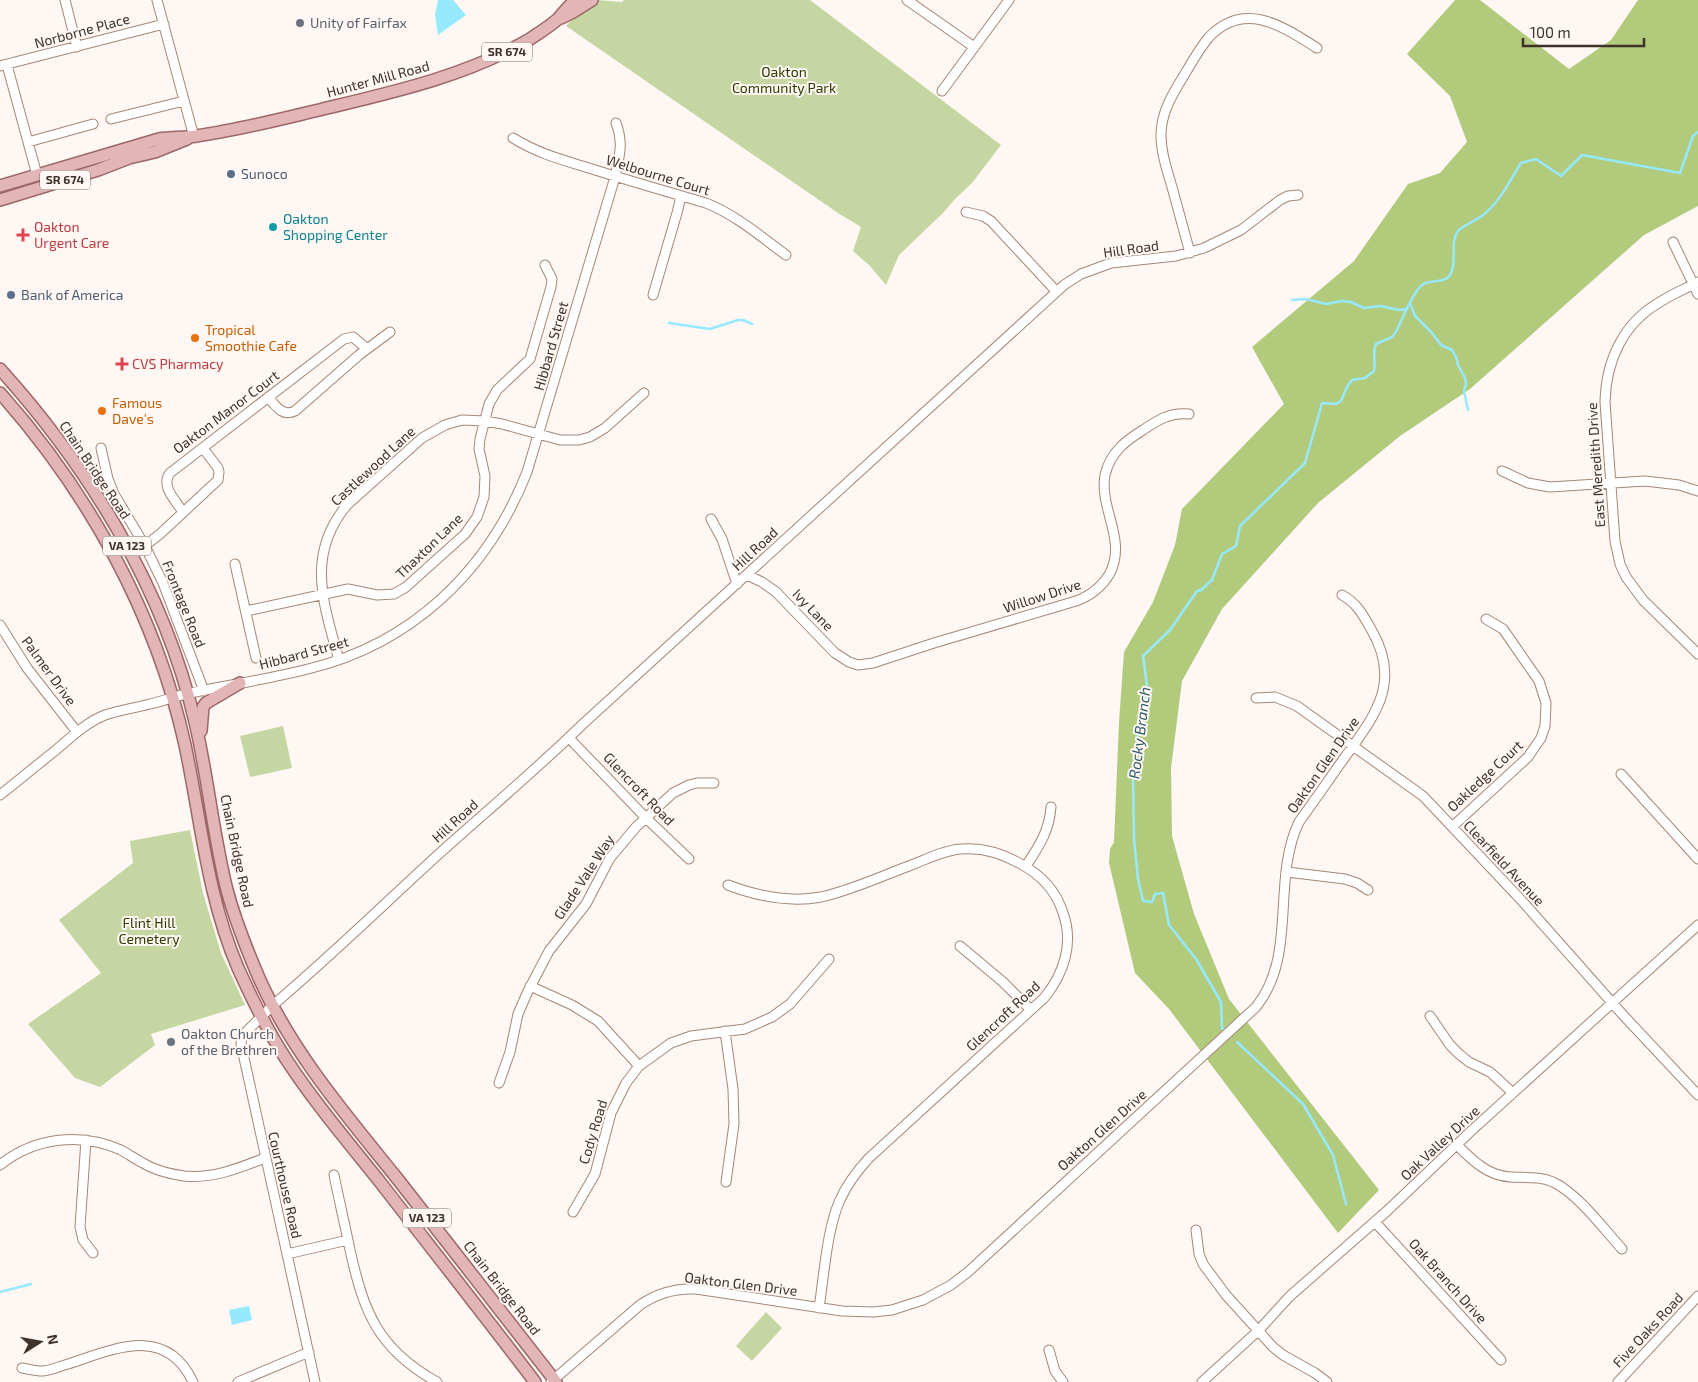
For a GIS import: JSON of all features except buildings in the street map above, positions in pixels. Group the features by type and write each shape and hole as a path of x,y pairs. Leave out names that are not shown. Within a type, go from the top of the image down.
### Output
{"main road":[{"name":"Hunter Mill Road","path":"0,200 98,170 129,158 155,152 194,137 255,125 374,97 443,78 471,68 533,37 557,19 576,0"},
{"name":"Hunter Mill Road","path":"557,19 592,0"},
{"name":"Hunter Mill Road","path":"0,186 159,139 194,137"},
{"name":"Chain Bridge Road","path":"0,369 37,413 79,469 114,521 165,626 200,742 228,892 260,982 306,1062 554,1381"},
{"name":"Chain Bridge Road","path":"0,393 28,426 92,517 112,552 151,634 173,698 185,746 213,894 237,964 261,1017 297,1076 535,1382"},
{"path":"200,742 203,707 206,702 240,683"}],"street":[{"path":"65,0 77,47"},
{"path":"157,0 194,137"},
{"path":"907,0 974,47"},
{"path":"942,91 1010,0"},
{"path":"1190,253 1162,146 1162,119 1172,94 1204,44 1211,36 1236,20 1257,18 1268,20 1318,48"},
{"name":"Norborne Place","path":"37,175 4,66 164,24"},
{"path":"111,119 184,101"},
{"name":"Hibbard Street","path":"0,795 77,732 104,716 187,694 308,669 340,660 374,646 400,631 434,606 464,576 490,544 511,509 527,472 615,178 621,148 620,135 616,123"},
{"path":"28,142 93,124"},
{"name":"Welbourne Court","path":"513,138 539,153 615,178 706,203 732,216 786,255"},
{"name":"Hill Road","path":"273,1005 569,738 1056,291 1081,274 1104,265 1125,261 1161,259 1190,253 1241,230 1280,200 1288,196 1298,195"},
{"path":"653,294 681,196"},
{"path":"966,212 991,220 1056,291"},
{"path":"1673,242 1696,283 1698,294"},
{"name":"Thaxton Lane","path":"246,611 348,589 385,596 400,591 465,534 477,517 484,496 484,476 479,449 485,421 493,395 530,359 551,287 552,279 545,265"},
{"name":"East Meredith Drive","path":"1696,283 1647,310 1626,332 1612,358 1605,387 1605,402 1615,541 1620,564 1626,577 1643,600 1698,654"},
{"path":"268,397 281,412 295,411 367,349 390,332"},
{"name":"Oakton Manor Court","path":"183,512 167,487 166,479 178,466 344,339 353,337 367,349"},
{"name":"Castlewood Lane","path":"340,660 323,594 320,571 323,548 332,525 346,505 431,431 445,424 462,420 485,421 569,441 590,437 605,428 644,393"},
{"name":"Willow Drive","path":"858,664 873,663 1076,602 1091,594 1107,578 1115,558 1116,537 1104,485 1112,457 1127,440 1164,417 1180,413 1189,414"},
{"name":"Frontage Road","path":"101,448 108,479 114,494 145,546 171,603 204,691"},
{"path":"132,556 216,483 220,476 218,468 203,448"},
{"path":"1502,471 1528,483 1550,487 1646,481 1679,485 1698,491"},
{"path":"711,519 722,539 737,584"},
{"path":"235,564 256,658"},
{"name":"Ivy Lane","path":"747,575 762,582 776,592 835,653 858,664"},
{"name":"Oakton Glen Drive","path":"554,1381 640,1305 652,1297 665,1292 680,1289 696,1289 854,1312 892,1310 923,1300 951,1285 968,1272 1256,1007 1270,986 1276,969 1291,845 1299,822 1373,717 1379,705 1385,679 1384,666 1377,639 1360,610 1354,603 1342,596"},
{"name":"Oakledge Court","path":"1452,827 1528,757 1541,738 1544,726 1546,704 1538,681 1503,629 1486,619"},
{"name":"Palmer Drive","path":"0,625 27,668 77,732"},
{"name":"Clearfield Avenue","path":"1256,698 1275,697 1283,699 1308,713 1423,796 1523,902 1698,1095"},
{"name":"Glencroft Road","path":"569,738 646,818 689,859"},
{"path":"1621,774 1698,859"},
{"name":"Glade Vale Way","path":"499,1083 510,1052 520,1009 530,986 549,951 586,904 610,858 626,838 667,798 682,788 697,783 714,783"},
{"path":"1026,866 1047,833 1050,822 1050,807"},
{"name":"Glencroft Road","path":"728,885 752,894 784,899 820,897 865,883 941,853 961,849 977,849 1008,856 1038,875 1055,894 1064,916 1068,942 1065,960 1058,979 1044,998 868,1158 847,1185 835,1213 819,1308"},
{"path":"1287,872 1350,880 1368,890"},
{"name":"Oak Valley Drive","path":"1202,1382 1259,1330 1290,1296 1375,1222 1513,1093 1698,925"},
{"path":"960,946 1031,1010"},
{"name":"Cody Road","path":"572,1212 595,1174 611,1113 626,1083 639,1066 671,1043 691,1036 745,1029 772,1017 790,1004 829,958"},
{"path":"530,986 572,1005 598,1021 639,1066"},
{"name":"Courthouse Road","path":"273,1005 246,1032 241,1041 315,1382"},
{"path":"1430,1016 1450,1045 1459,1054 1469,1062 1490,1072 1513,1093"},
{"path":"725,1031 733,1089 734,1124 726,1182"},
{"path":"0,1165 22,1150 45,1142 70,1139 86,1140 113,1147 152,1168 183,1176 218,1174 265,1158"},
{"path":"86,1140 80,1227 83,1240 92,1253"},
{"path":"1457,1145 1487,1171 1510,1177 1543,1179 1563,1188 1573,1196 1622,1248"},
{"path":"334,1175 358,1286 366,1308 376,1327 403,1360 437,1382"},
{"name":"Oak Branch Drive","path":"1375,1222 1501,1360"},
{"path":"1196,1230 1199,1254 1226,1295 1273,1347 1327,1382"},
{"path":"286,1254 348,1240"},
{"name":"Five Oaks Road","path":"1618,1382 1698,1296"},
{"path":"22,1368 46,1370 124,1346 145,1345 174,1355 185,1366 193,1382"},
{"path":"1049,1350 1055,1371 1063,1382"},
{"path":"238,1382 309,1352"}],"green space":[{"name":"Oakton Community Park","path":"597,0 622,2 624,0 810,0 1001,145 972,183 899,255 886,285 869,265 853,251 861,227 566,26 581,10"},
{"path":"1455,0 1480,0 1569,69 1611,40 1638,0 1698,0 1698,206 1644,235 1470,389 1400,436 1318,503 1222,609 1182,681 1171,768 1172,836 1194,914 1229,999 1379,1190 1338,1233 1169,1009 1135,973 1109,863 1110,849 1114,842 1124,652 1153,602 1175,545 1182,509 1284,404 1252,347 1354,261 1408,184 1440,173 1467,142 1450,96 1407,54"},
{"path":"283,726 292,768 250,777 240,736"},
{"name":"Flint Hill Cemetery","path":"190,830 203,893 221,953 245,1005 151,1034 155,1045 100,1087 75,1078 28,1024 101,973 59,920 133,863 130,841"},
{"path":"766,1312 782,1328 752,1361 736,1346"}],"water":[{"path":"438,0 453,0 466,15 438,35 435,15"},
{"path":"249,1306 252,1320 232,1325 229,1310"}],"waterway":[{"name":"Rocky Branch","path":"1231,1036 1222,1028 1221,1002 1196,959 1169,925 1163,893 1155,894 1152,902 1143,901 1138,879 1134,839 1133,778 1139,723 1148,693 1143,656 1170,630 1197,591 1201,590 1212,580 1222,554 1236,546 1240,526 1305,463 1322,403 1336,404 1341,401 1352,380 1365,378 1374,371 1376,344 1392,337 1396,332 1411,300 1422,285 1444,280 1450,275 1453,264 1454,241 1458,231 1489,210 1500,197 1521,163 1536,159 1561,176 1582,155 1680,173 1693,136 1698,132"},
{"path":"1292,300 1306,299 1326,304 1342,301 1351,302 1364,308 1380,306 1399,310 1407,309"},
{"path":"1410,303 1415,316 1441,345 1452,350 1456,357 1465,378 1464,391 1468,410"},
{"path":"669,323 710,329 738,320 752,324"},
{"name":"Rocky Branch","path":"1237,1042 1303,1104 1333,1155 1346,1204"},
{"path":"0,1292 31,1284"}],"place":[{"name":"Unity of Fairfax","path":"300,23"},
{"name":"Sunoco","path":"231,174"},
{"name":"Oakton Shopping Center","path":"273,227"},
{"name":"Oakton Urgent Care","path":"23,235"},
{"name":"Bank of America","path":"11,295"},
{"name":"Tropical Smoothie Cafe","path":"195,338"},
{"name":"CVS Pharmacy","path":"122,364"},
{"name":"Famous Dave's","path":"102,411"},
{"name":"Oakton Church of the Brethren","path":"171,1042"}]}
